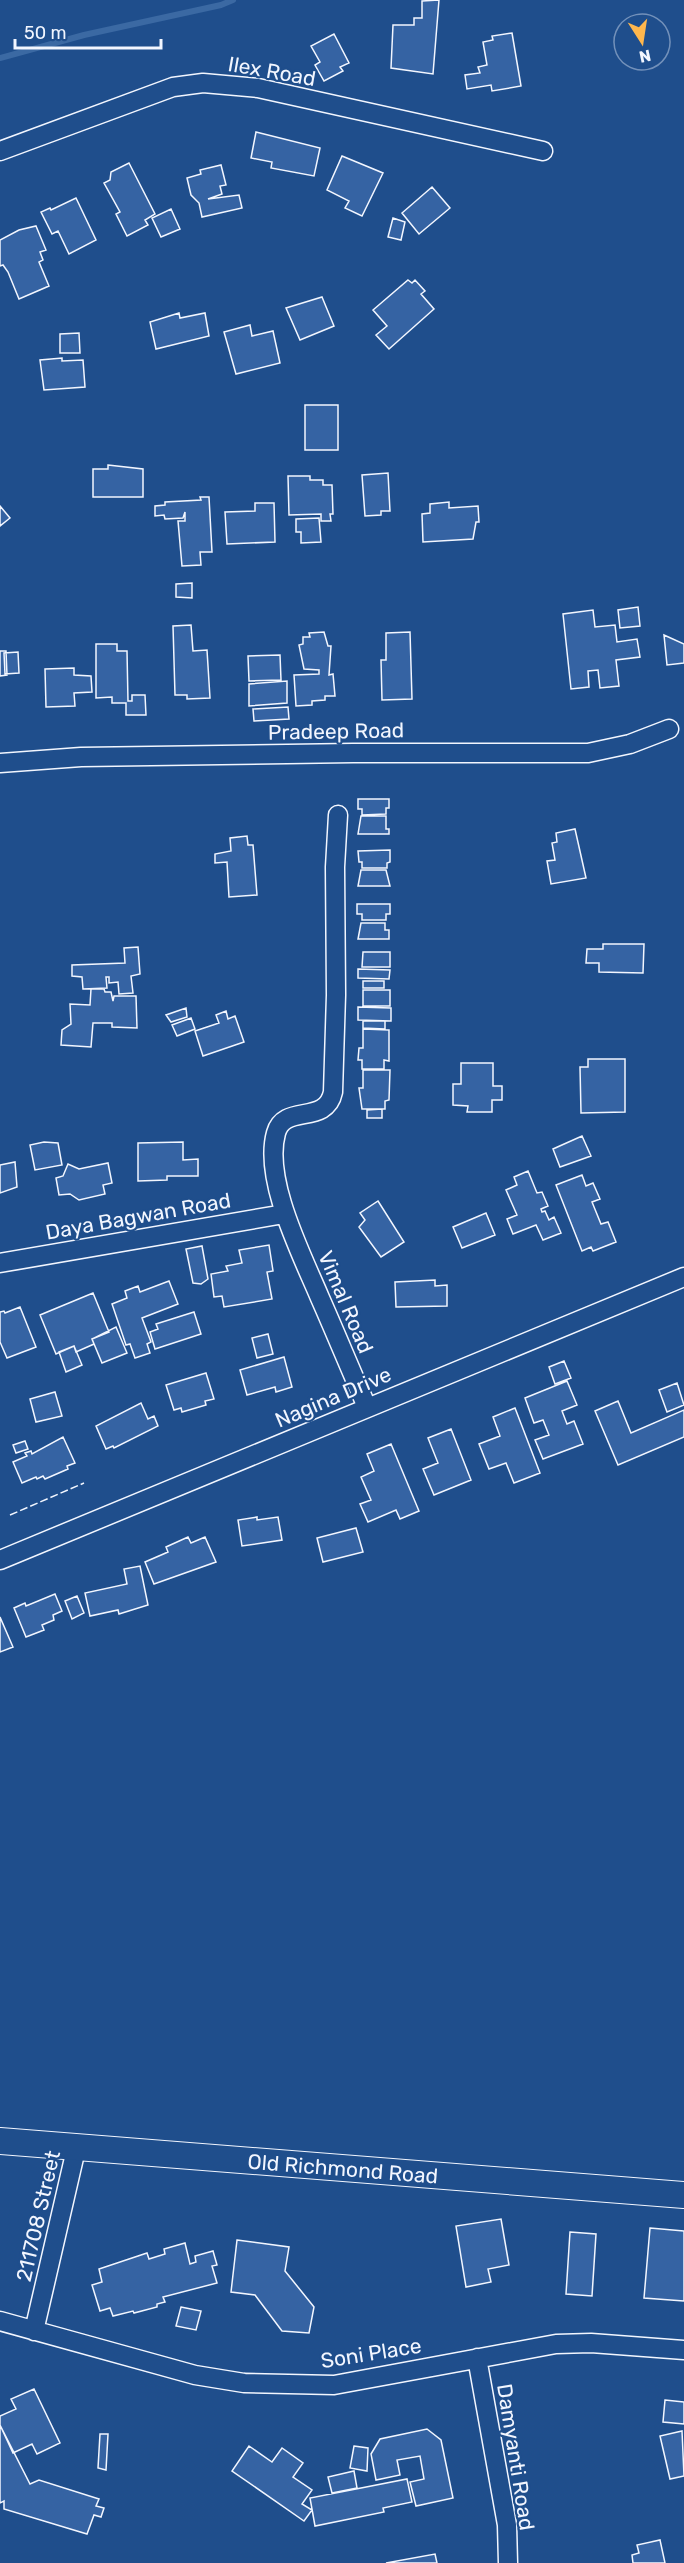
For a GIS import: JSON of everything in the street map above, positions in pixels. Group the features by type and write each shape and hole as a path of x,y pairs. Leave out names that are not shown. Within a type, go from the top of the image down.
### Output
{"street":[{"name":"Ilex Road","path":"0,151 173,87 203,83 258,88 543,151"},
{"name":"Pradeep Road","path":"0,763 81,758 341,753 588,753 630,744 669,729"},
{"name":"Vimal Road","path":"338,815 335,867 333,1092 331,1102 325,1108 291,1117 277,1129 273,1149 284,1214 367,1407"},
{"name":"Daya Bagwan Road","path":"0,1263 284,1214"},
{"name":"Nagina Drive","path":"0,1560 684,1277"},
{"name":"Old Richmond Road","path":"0,2141 77,2145 684,2195"},
{"name":"211708 Street","path":"34,2331 53,2257 77,2145"},
{"name":"Soni Place","path":"0,2321 195,2375 244,2383 334,2385 556,2344 591,2343 684,2350"},
{"name":"Damyanti Road","path":"477,2358 507,2525 508,2563"}],"building":[{"path":"439,0 433,74 391,68 393,25 414,25 414,18 422,18 422,1"},
{"path":"512,33 521,86 492,91 491,85 467,89 465,75 480,73 478,67 487,65 483,42 493,40 492,36"},
{"path":"334,34 349,63 340,67 343,71 324,81 315,65 320,62 311,46"},
{"path":"256,132 320,148 314,176 271,168 272,162 251,158"},
{"path":"342,156 383,173 362,216 345,208 349,201 327,190"},
{"path":"129,163 155,214 145,220 148,225 127,236 116,214 120,212 104,183 110,180 111,172"},
{"path":"221,165 226,185 220,186 222,194 208,199 239,195 242,208 202,217 199,203 191,195 187,178 201,174 200,170"},
{"path":"432,187 450,208 419,234 402,213"},
{"path":"76,198 96,240 69,254 58,231 52,234 41,212 50,208 51,210"},
{"path":"171,209 180,229 161,237 152,218"},
{"path":"393,218 405,222 401,240 388,237"},
{"path":"36,226 46,250 40,252 43,260 39,262 49,286 19,299 8,272 3,265 0,266 0,240 19,230"},
{"path":"408,280 412,283 415,280 425,291 421,294 434,309 389,349 376,335 387,326 373,310"},
{"path":"322,297 334,326 300,340 286,308"},
{"path":"179,313 180,318 205,313 209,336 156,349 150,322"},
{"path":"250,325 252,336 273,331 280,363 236,374 224,332"},
{"path":"79,333 80,353 60,353 60,334"},
{"path":"62,358 62,361 83,360 85,387 44,390 40,360"},
{"path":"305,405 338,405 338,450 305,450"},
{"path":"108,465 143,469 143,497 93,497 93,469 108,469"},
{"path":"388,473 390,511 381,511 381,515 365,516 362,475"},
{"path":"288,476 310,476 310,480 323,480 323,485 332,485 333,514 330,514 331,521 321,521 321,514 289,515"},
{"path":"200,497 209,497 212,552 200,552 201,565 182,566 178,521 185,521 185,512 183,518 165,519 164,515 155,516 155,506 165,505 165,502 201,500"},
{"path":"449,502 449,508 478,506 479,522 476,522 473,539 423,542 422,514 430,513 430,504"},
{"path":"255,503 274,503 275,542 227,544 225,512 255,511"},
{"path":"0,506 10,518 0,526"},
{"path":"319,518 321,542 301,543 301,532 296,532 296,519"},
{"path":"192,583 192,598 176,597 176,584"},
{"path":"638,607 640,626 620,628 618,610"},
{"path":"593,610 595,627 615,625 617,642 637,639 640,657 616,660 619,686 600,688 598,670 588,671 589,687 571,689 563,614"},
{"path":"191,625 193,651 207,650 210,698 187,699 187,695 175,695 173,626"},
{"path":"324,632 328,646 331,646 329,675 333,674 335,696 325,696 325,700 312,701 312,705 296,706 294,675 319,674 319,670 304,669 299,645 303,644 303,637 310,637 309,633"},
{"path":"410,632 412,699 382,700 381,660 386,660 386,633"},
{"path":"664,635 684,644 684,663 667,665"},
{"path":"96,644 117,644 117,651 127,651 128,701 132,701 132,695 145,695 146,715 126,715 126,703 112,703 112,697 96,698"},
{"path":"0,651 6,651 7,675 0,676"},
{"path":"18,652 19,673 5,674 4,653"},
{"path":"280,655 281,680 249,681 248,656"},
{"path":"74,668 74,675 91,676 92,692 74,693 75,706 46,707 45,669"},
{"path":"287,681 287,703 249,706 249,684"},
{"path":"288,707 289,719 254,721 253,709"},
{"path":"358,799 389,799 389,808 386,808 386,814 362,815 362,809 358,809"},
{"path":"361,816 386,816 386,829 389,829 389,834 358,834"},
{"path":"575,829 586,878 551,884 547,861 555,860 552,843 557,842 556,833"},
{"path":"247,836 248,845 253,845 257,895 229,897 227,862 215,863 215,854 231,851 230,838"},
{"path":"390,850 390,862 387,863 387,868 362,868 358,851"},
{"path":"361,870 386,870 390,886 358,886"},
{"path":"357,904 390,904 390,914 386,914 386,920 362,920 362,914 357,914"},
{"path":"361,923 385,923 385,930 389,930 389,939 358,939"},
{"path":"603,944 644,944 643,973 599,972 599,963 586,963 587,949 603,949"},
{"path":"138,947 140,974 131,976 133,993 119,994 118,982 109,983 109,977 106,977 107,988 83,989 82,977 72,976 72,965 125,963 124,948"},
{"path":"363,952 390,952 390,967 362,967"},
{"path":"358,969 390,970 389,979 358,978"},
{"path":"363,981 384,981 384,988 363,988"},
{"path":"91,989 104,989 105,992 111,992 113,1001 114,996 136,996 137,1028 112,1027 112,1023 93,1023 91,1047 61,1045 62,1030 71,1024 70,1004 90,1005"},
{"path":"363,990 390,990 390,1006 363,1006"},
{"path":"358,1007 391,1008 391,1021 358,1020"},
{"path":"186,1008 187,1017 171,1022 166,1015"},
{"path":"226,1011 228,1019 235,1016 244,1042 203,1056 195,1031 219,1023 216,1015"},
{"path":"191,1018 195,1029 177,1036 172,1025"},
{"path":"363,1021 385,1021 385,1029 363,1028"},
{"path":"363,1029 389,1030 389,1061 384,1060 384,1069 362,1069 362,1060 358,1060 359,1048 363,1048"},
{"path":"588,1059 625,1059 625,1112 581,1113 580,1067 588,1067"},
{"path":"461,1063 493,1063 493,1086 502,1086 502,1100 492,1100 492,1112 467,1112 468,1106 453,1105 453,1084 461,1084"},
{"path":"363,1070 390,1070 389,1100 385,1101 385,1109 362,1109 359,1088 363,1088"},
{"path":"382,1109 382,1118 367,1118 367,1110"},
{"path":"582,1136 591,1156 560,1167 553,1149"},
{"path":"44,1142 58,1143 62,1165 35,1170 30,1145"},
{"path":"183,1142 183,1160 198,1159 198,1176 167,1176 167,1180 138,1181 138,1143"},
{"path":"15,1162 17,1187 0,1193 0,1165"},
{"path":"108,1163 112,1183 103,1185 105,1194 79,1200 70,1194 59,1195 56,1178 63,1176 68,1164 79,1169"},
{"path":"528,1171 537,1193 542,1192 548,1206 541,1209 542,1212 545,1211 549,1220 554,1217 561,1233 543,1240 536,1225 513,1234 507,1219 517,1215 506,1190 517,1185 514,1177"},
{"path":"582,1175 586,1186 593,1183 600,1199 592,1202 601,1224 608,1222 616,1242 593,1251 591,1247 582,1251 556,1185"},
{"path":"378,1201 404,1242 381,1257 359,1227 365,1220 360,1213"},
{"path":"486,1213 495,1235 462,1248 453,1227"},
{"path":"269,1245 273,1271 267,1272 272,1299 224,1307 222,1296 214,1297 211,1274 228,1271 226,1266 242,1263 239,1250"},
{"path":"202,1246 208,1279 201,1284 193,1283 186,1249"},
{"path":"435,1280 435,1286 447,1285 447,1306 396,1307 395,1282"},
{"path":"169,1281 178,1304 142,1318 151,1342 147,1344 150,1353 135,1358 130,1344 126,1345 112,1304 127,1298 125,1291 138,1286 140,1292"},
{"path":"93,1293 109,1332 92,1339 94,1344 76,1352 74,1346 56,1354 40,1315"},
{"path":"20,1307 36,1347 7,1358 0,1342 0,1312 5,1313"},
{"path":"194,1312 201,1334 155,1349 150,1332 158,1329 156,1324"},
{"path":"116,1327 127,1353 102,1363 92,1339"},
{"path":"268,1334 273,1354 257,1358 252,1338"},
{"path":"74,1346 82,1365 66,1372 59,1352"},
{"path":"284,1357 292,1387 276,1392 275,1387 247,1395 240,1370"},
{"path":"564,1361 571,1378 555,1384 549,1367"},
{"path":"206,1373 214,1399 205,1401 206,1405 182,1412 181,1408 174,1410 166,1385"},
{"path":"567,1381 577,1405 562,1411 567,1424 574,1421 583,1444 543,1459 535,1440 549,1435 543,1420 534,1423 525,1398"},
{"path":"677,1383 684,1405 667,1412 659,1390"},
{"path":"55,1392 62,1416 36,1422 30,1399"},
{"path":"618,1401 631,1433 684,1410 684,1437 618,1465 595,1411"},
{"path":"141,1403 148,1419 154,1416 158,1426 114,1448 113,1446 106,1449 96,1426"},
{"path":"515,1408 540,1473 514,1483 506,1463 489,1469 479,1444 500,1436 493,1417"},
{"path":"451,1429 471,1480 434,1495 423,1469 438,1463 428,1438"},
{"path":"63,1437 75,1463 67,1466 68,1469 45,1479 43,1476 37,1479 36,1477 22,1483 13,1462 27,1456 25,1453 31,1451 32,1454"},
{"path":"25,1441 28,1449 16,1453 13,1445"},
{"path":"391,1444 419,1511 400,1519 396,1510 368,1522 360,1504 371,1500 361,1477 374,1471 367,1454"},
{"path":"257,1517 257,1520 278,1517 282,1540 242,1546 238,1520"},
{"path":"356,1528 363,1552 323,1562 317,1538"},
{"path":"188,1537 191,1543 205,1537 216,1562 154,1584 145,1562 168,1552 166,1547"},
{"path":"140,1566 148,1605 119,1614 118,1610 90,1616 85,1593 127,1584 124,1569"},
{"path":"55,1594 62,1611 53,1615 54,1620 42,1625 44,1630 26,1637 14,1608 25,1603 26,1606"},
{"path":"77,1596 84,1613 72,1619 65,1601"},
{"path":"0,1617 13,1647 0,1652"},
{"path":"501,2219 509,2265 488,2269 491,2282 466,2287 456,2226"},
{"path":"650,2228 684,2231 684,2301 644,2298"},
{"path":"570,2232 596,2234 592,2296 566,2294"},
{"path":"237,2240 289,2247 285,2271 314,2307 309,2333 282,2331 255,2295 231,2292"},
{"path":"185,2243 190,2264 196,2262 195,2256 213,2251 217,2265 212,2266 217,2283 163,2297 165,2302 157,2304 157,2307 134,2313 133,2311 113,2316 110,2308 100,2311 92,2285 102,2282 99,2269 147,2253 149,2259 165,2254 164,2249"},
{"path":"181,2307 201,2311 196,2330 176,2326"},
{"path":"34,2389 60,2443 37,2454 32,2444 13,2453 0,2425 0,2416 16,2409 11,2399"},
{"path":"665,2400 684,2402 684,2424 663,2422"},
{"path":"0,2425 30,2484 39,2480 99,2499 96,2506 104,2508 101,2517 94,2515 87,2534 4,2509 4,2501 0,2503"},
{"path":"427,2429 441,2440 453,2498 416,2506 410,2482 424,2479 420,2456 397,2460 400,2475 376,2480 371,2454 380,2439"},
{"path":"682,2431 684,2476 670,2479 660,2436"},
{"path":"100,2434 108,2434 106,2470 98,2468"},
{"path":"249,2446 272,2462 282,2448 303,2463 293,2477 312,2490 302,2504 312,2510 304,2521 232,2471"},
{"path":"354,2446 368,2448 367,2471 350,2468"},
{"path":"354,2471 357,2488 332,2493 328,2477"},
{"path":"407,2479 412,2502 383,2508 384,2512 315,2526 310,2498"},
{"path":"660,2540 665,2563 633,2563 632,2555 639,2553 637,2545"},
{"path":"435,2554 437,2563 386,2563"}],"waterway":[{"path":"0,58 84,35 221,5 233,0"}],"fence":[{"path":"10,1515 84,1483"}]}
